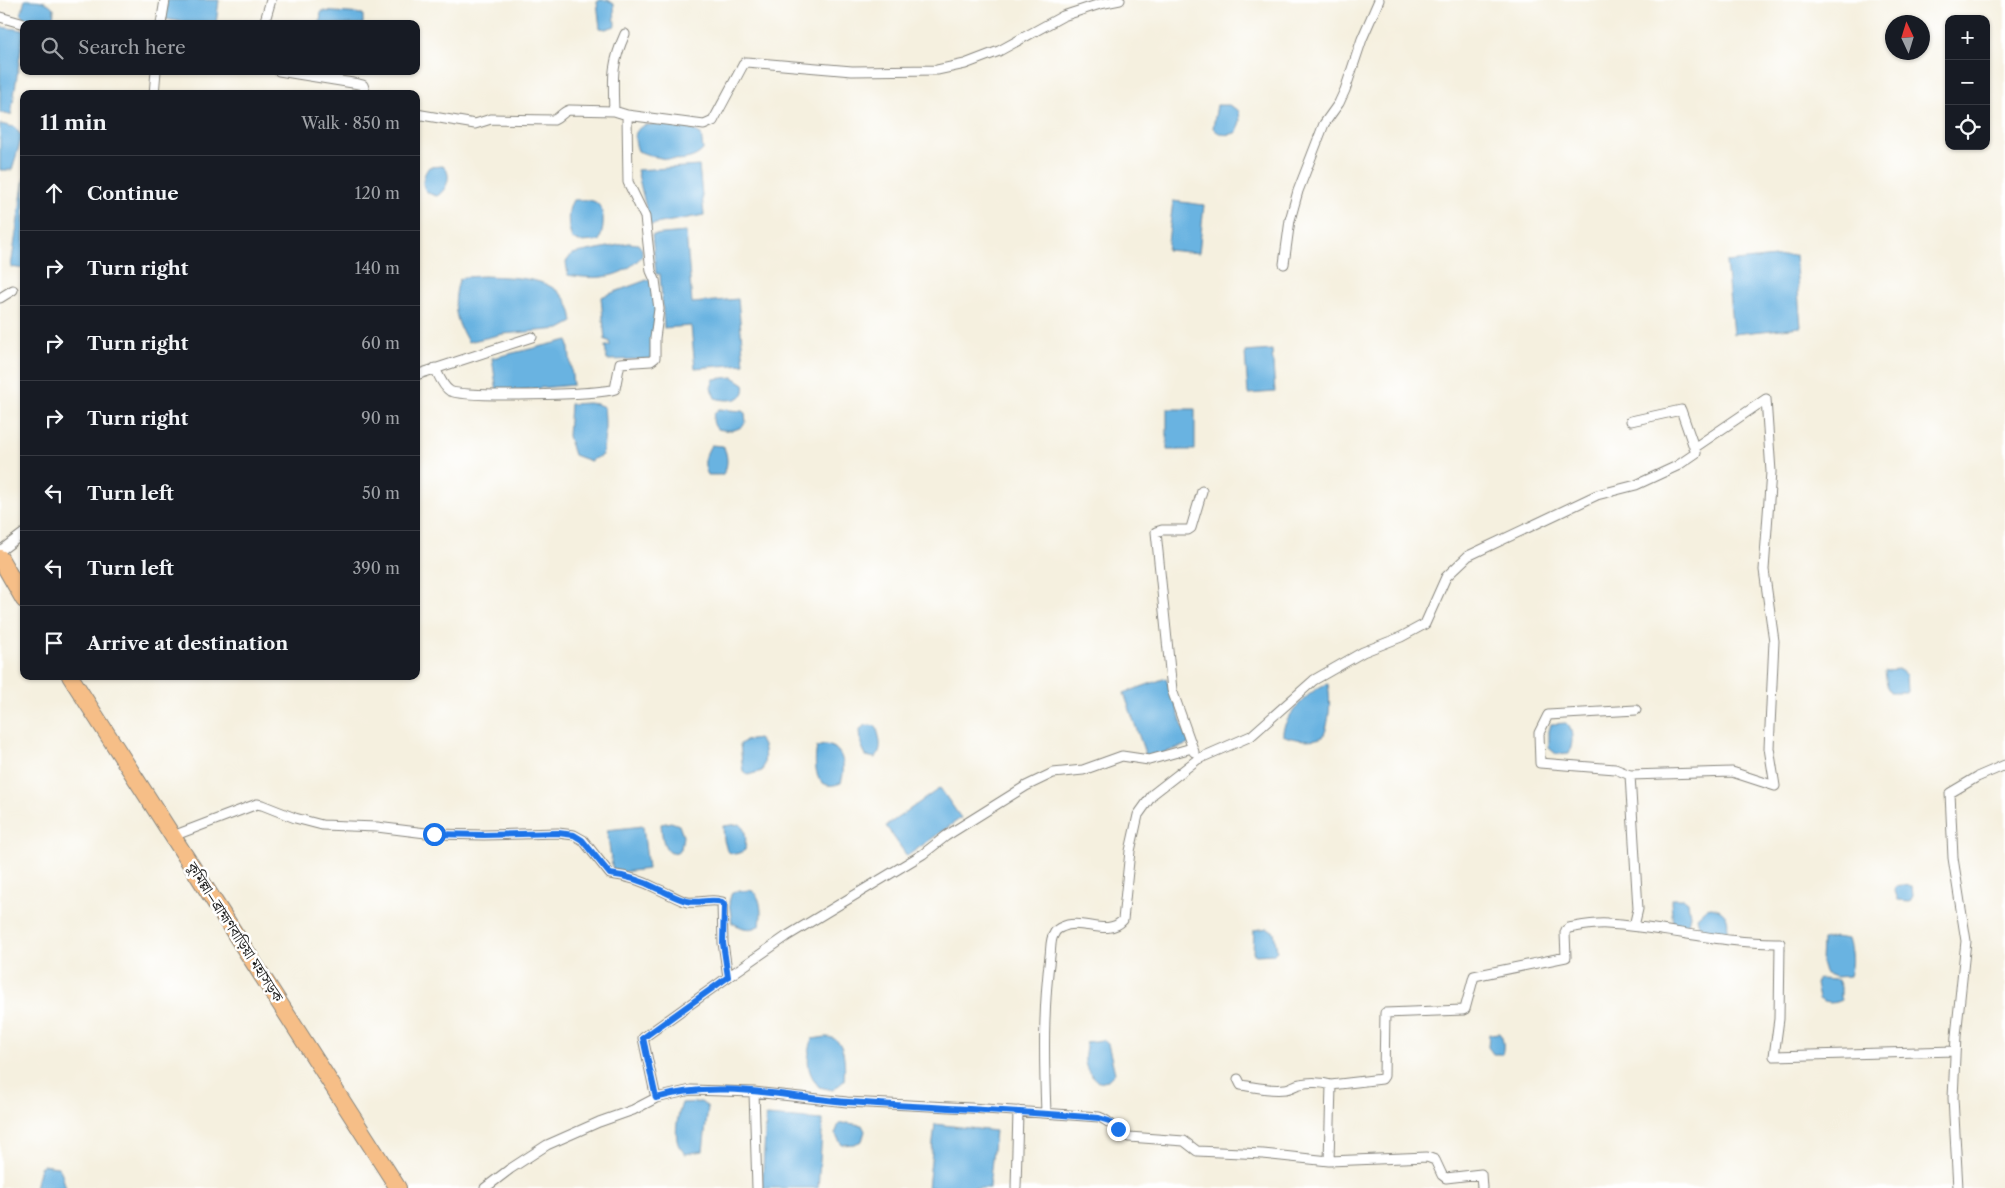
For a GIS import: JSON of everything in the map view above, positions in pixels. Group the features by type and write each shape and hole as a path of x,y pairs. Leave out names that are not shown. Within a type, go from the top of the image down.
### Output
{"highway":[{"path":"0,558 20,593"},
{"name":"কুমিল্লা–ব্রাহ্মণবাড়িয়া মহাসড়ক","path":"73,680 398,1188"}],"street":[{"path":"162,20 165,0"},
{"path":"265,20 271,0"},
{"path":"420,115 475,124 491,119 554,120 569,110 614,111 627,115 704,125 713,121 746,62 852,71 937,70 965,64 999,51 1063,16 1100,4 1120,0"},
{"path":"1284,264 1290,220 1298,192 1324,124 1339,103 1345,90 1362,39 1379,0"},
{"path":"0,17 20,23"},
{"path":"614,111 613,72 617,51 625,34"},
{"path":"154,90 156,75"},
{"path":"304,75 359,84 363,85 365,90"},
{"path":"435,368 446,387 456,392 583,394 615,389 620,363 654,360 659,308 655,280 651,271 644,217 628,182 627,115"},
{"path":"0,298 13,290"},
{"path":"420,374 532,337"},
{"path":"1636,710 1548,716 1538,733 1540,763 1615,770 1630,775 1732,772 1775,786 1769,748 1774,641 1764,570 1771,472 1766,399 1694,448"},
{"path":"1046,1113 1044,1051 1047,979 1053,935 1060,927 1069,924 1109,928 1118,926 1123,920 1130,851 1138,815 1153,794 1198,759 1251,736 1314,680 1363,652 1401,637 1425,624 1446,577 1468,556 1597,495 1636,485 1678,466 1696,453 1681,410 1631,421"},
{"path":"1198,759 1192,748 1172,690 1156,532 1162,530 1188,530 1191,528 1202,491"},
{"path":"0,550 20,536"},
{"path":"656,1098 643,1038 787,936 923,854 946,836 1026,786 1053,773 1083,770 1122,756 1155,760 1192,748"},
{"path":"1958,1188 1953,1098 1955,1051 1966,941 1953,858 1950,793 1978,777 2005,765"},
{"path":"1630,775 1638,909 1634,926"},
{"path":"173,836 257,804 295,818 322,824 377,827 434,834 558,833 574,835 582,840 610,874 628,877 658,888 678,899 690,902 716,900 722,902 724,905 723,943 728,977"},
{"path":"1238,1079 1241,1085 1285,1090 1305,1084 1324,1082 1331,1085 1382,1079 1384,1076 1385,1014 1466,1009 1474,976 1566,957 1566,930 1569,928 1605,924 1634,926 1748,942 1780,943 1779,1018 1774,1056 1955,1051"},
{"path":"1329,1161 1331,1085"},
{"path":"486,1188 510,1169 547,1145 598,1122 634,1110 656,1098 691,1090 754,1092 847,1102 1046,1113 1099,1118 1109,1121 1123,1135 1128,1137 1184,1140 1197,1151 1263,1154 1329,1161 1433,1158 1443,1177 1481,1174 1482,1188"},
{"path":"754,1092 756,1188"},
{"path":"1016,1188 1018,1112"}],"water":[{"path":"25,0 45,2 54,9 53,20 24,20 21,14"},
{"path":"167,0 219,0 216,20 165,19"},
{"path":"608,0 614,4 615,26 606,29 600,28 597,2"},
{"path":"321,11 363,14 363,20 320,20"},
{"path":"0,27 20,30 20,56 11,115 0,113"},
{"path":"1217,105 1229,105 1239,111 1240,121 1237,132 1231,134 1219,133 1213,128"},
{"path":"0,124 14,127 20,134 20,143 12,170 0,170"},
{"path":"645,125 674,126 695,131 701,134 703,150 697,155 680,160 671,160 638,151 635,136 638,130"},
{"path":"443,166 448,173 448,182 444,190 437,196 427,192 425,189 423,185 424,176 429,167"},
{"path":"699,166 704,215 650,225 637,170"},
{"path":"573,200 593,201 601,208 603,225 599,241 579,242 572,239 568,219 569,209"},
{"path":"1173,201 1204,205 1199,253 1167,250"},
{"path":"20,205 20,268 11,267"},
{"path":"686,232 692,303 738,299 744,364 695,368 691,326 664,328 660,274 656,274 652,235"},
{"path":"629,243 638,244 642,249 642,256 626,269 608,276 599,277 568,275 566,262 572,254"},
{"path":"1795,255 1801,327 1733,334 1726,262"},
{"path":"484,276 527,279 552,287 562,295 569,307 573,322 560,329 503,334 468,342 460,327 456,312 455,305 459,280 464,277"},
{"path":"652,278 656,307 651,359 607,360 605,346 610,346 609,341 605,340 601,297"},
{"path":"568,340 573,385 497,392 492,358"},
{"path":"1272,350 1275,392 1248,394 1245,352"},
{"path":"733,377 744,384 743,394 731,400 715,398 711,388 714,379"},
{"path":"588,403 604,407 605,419 602,455 590,461 574,455 568,436 570,404"},
{"path":"719,409 742,411 745,413 746,422 737,429 717,429 713,418"},
{"path":"1167,409 1195,409 1195,450 1167,450"},
{"path":"711,445 723,446 725,449 727,465 722,475 708,475 706,471 705,460"},
{"path":"1900,670 1906,675 1907,692 1890,692 1887,687 1885,671"},
{"path":"1166,678 1189,744 1147,759 1124,693"},
{"path":"1328,684 1329,711 1323,737 1314,740 1303,740 1283,735 1287,721 1299,704 1314,691"},
{"path":"1566,723 1572,733 1570,750 1569,753 1556,754 1549,748 1551,724"},
{"path":"866,725 876,726 880,747 875,758 866,756 861,744 860,729"},
{"path":"758,739 761,741 764,749 765,758 762,771 748,775 743,771 740,744 745,741"},
{"path":"824,745 836,749 842,758 843,777 841,783 826,784 818,776 815,761 817,747"},
{"path":"940,788 961,818 907,856 886,826"},
{"path":"671,822 679,825 683,836 681,849 671,853 664,844 661,824"},
{"path":"740,824 745,833 745,850 734,854 727,851 723,826"},
{"path":"643,826 648,869 613,873 607,830"},
{"path":"1896,886 1912,886 1913,896 1910,901 1898,900 1895,891"},
{"path":"750,890 754,892 759,900 761,915 760,925 749,929 732,923 729,902 732,892"},
{"path":"1672,899 1684,899 1688,902 1690,915 1688,925 1684,927 1673,926"},
{"path":"1711,907 1720,910 1726,915 1728,923 1726,932 1714,934 1700,930 1697,917 1707,908"},
{"path":"1268,928 1274,932 1277,951 1274,954 1256,955 1253,953 1254,930"},
{"path":"1834,937 1848,939 1852,958 1849,976 1836,977 1824,973 1821,963 1822,940"},
{"path":"1818,979 1838,980 1841,987 1841,1000 1830,1003 1819,999 1816,984"},
{"path":"1499,1033 1503,1043 1502,1054 1493,1054 1488,1047 1489,1034"},
{"path":"833,1038 838,1042 843,1053 845,1067 844,1081 833,1090 819,1087 811,1075 808,1064 812,1039"},
{"path":"1102,1040 1108,1044 1115,1073 1108,1080 1098,1082 1089,1073 1085,1064 1085,1054 1087,1042"},
{"path":"701,1102 708,1107 703,1151 685,1154 679,1145 676,1134 682,1103"},
{"path":"766,1116 823,1120 818,1188 762,1188"},
{"path":"839,1124 862,1125 865,1131 862,1141 842,1145 835,1134"},
{"path":"935,1124 995,1131 989,1188 928,1188"},
{"path":"43,1165 58,1167 66,1188 35,1188 40,1167"}],"route":[{"path":"434,834 558,833 574,835 582,840 600,859 610,874 628,877 658,888 678,899 690,902 716,900 722,902 724,905 723,943 728,977 643,1038 656,1098 691,1090 754,1092 847,1102 971,1108 1099,1118 1109,1121 1118,1129"}]}
